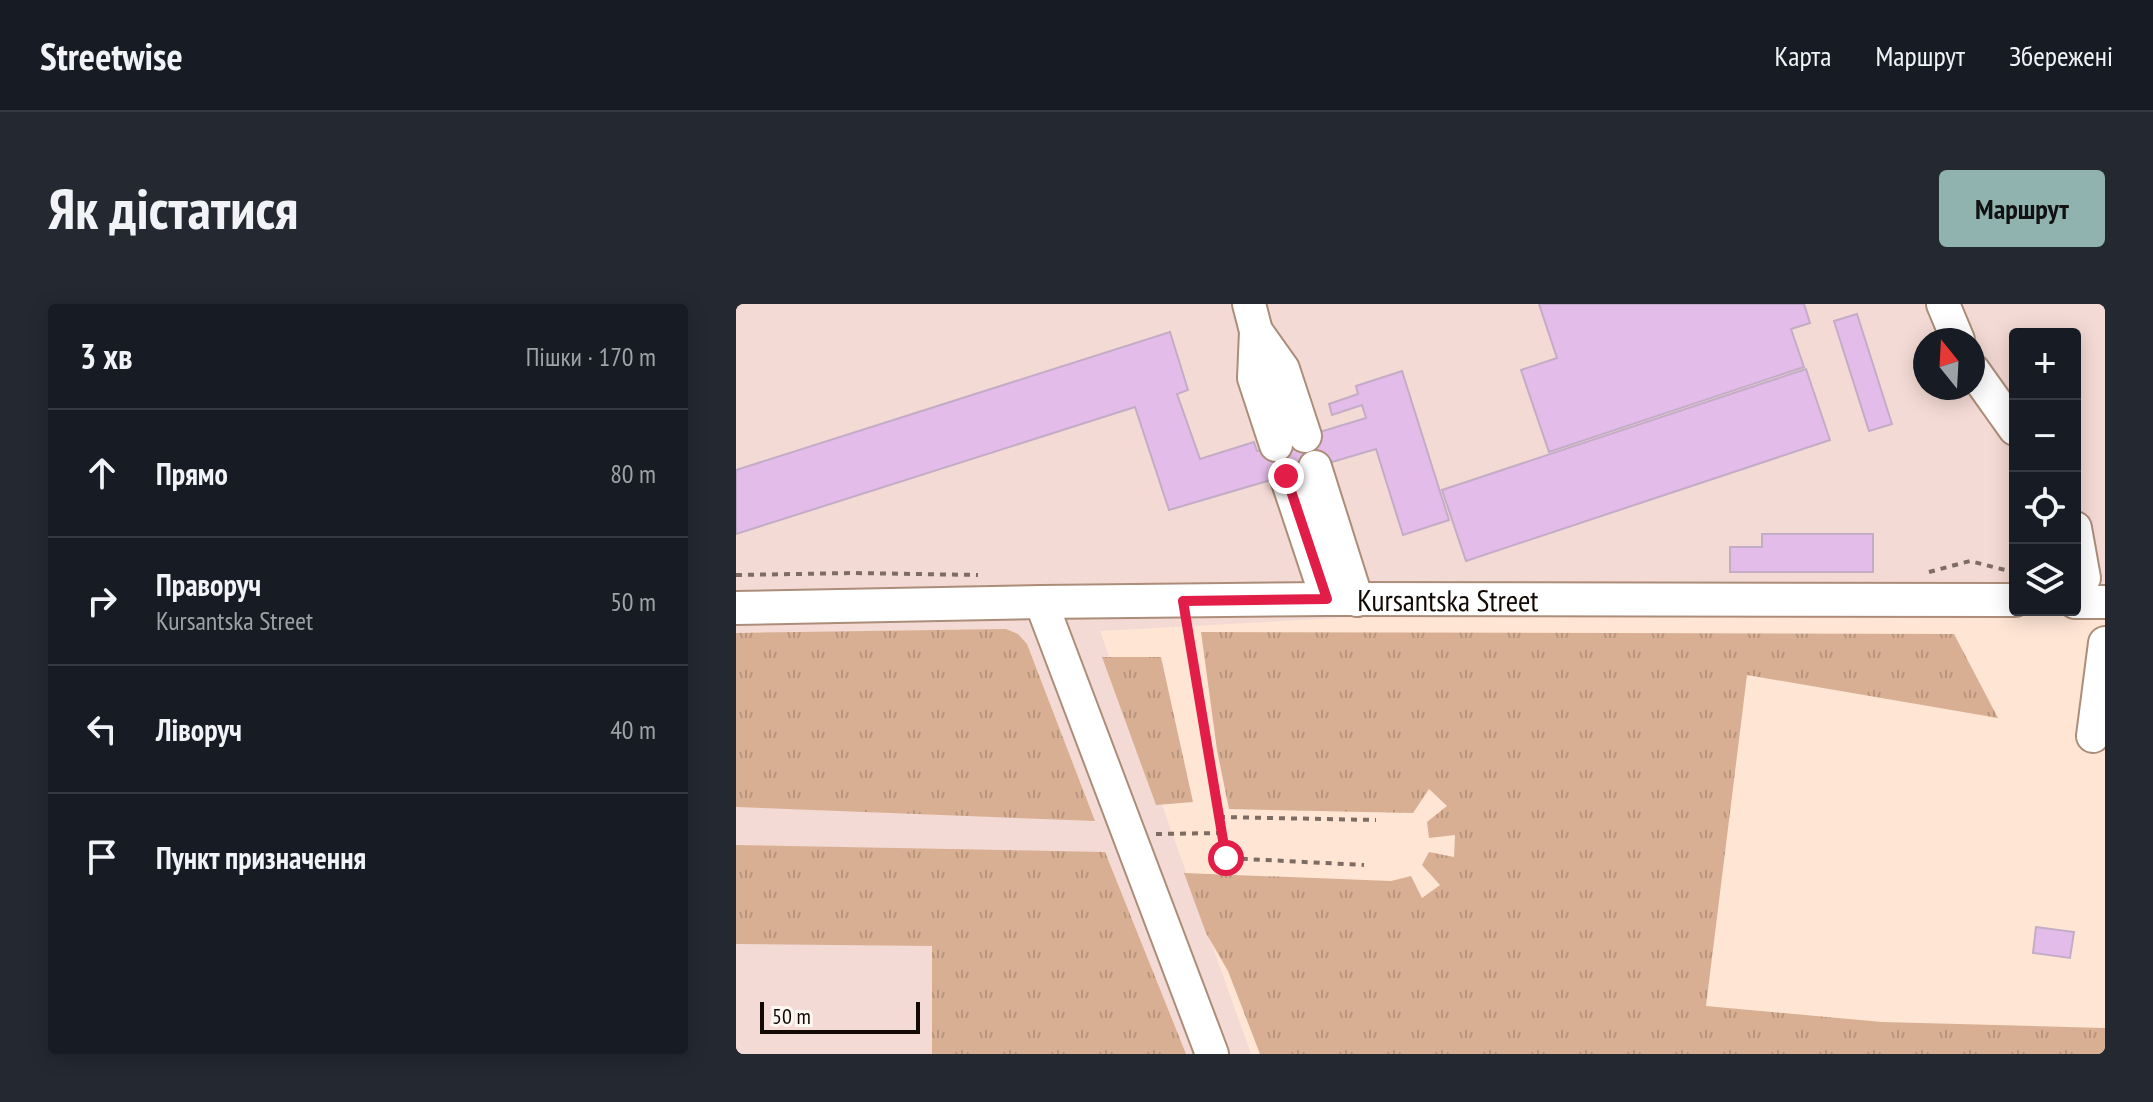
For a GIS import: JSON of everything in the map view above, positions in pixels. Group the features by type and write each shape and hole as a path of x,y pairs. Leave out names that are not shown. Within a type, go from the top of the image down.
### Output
{"street":[{"path":"1943,304 1953,328"},
{"path":"1252,317 1254,378 1290,441"},
{"path":"1985,387 2009,421"},
{"path":"1300,471 1342,600"},
{"path":"2081,591 2105,602"},
{"name":"Kursantska Street","path":"736,608 1342,600 2009,600"},
{"path":"1041,602 1212,1054"},
{"path":"2093,736 2105,643"}],"path":[{"path":"1183,601 1226,858 1364,865"},
{"path":"1219,817 1376,820"},
{"path":"1129,834 1222,833"}],"shaded area":[{"path":"736,304 2105,304 2105,600 2081,597 2081,328 2009,328 2009,586 1984,583 1100,631 1251,1054 736,1054"}],"green space":[{"path":"1006,629 1018,634 1027,644 1095,821 736,807 736,633"},
{"path":"1201,632 1954,634 1998,718 1747,675 1706,1006 1882,1022 2105,1028 2105,1054 1260,1054 1228,971 1206,933 1184,873 1391,881 1411,876 1422,898 1440,885 1422,865 1429,852 1454,857 1455,835 1429,838 1427,822 1447,806 1429,789 1413,813 1229,809 1217,750"},
{"path":"1102,657 1161,657 1193,802 1156,805"},
{"path":"736,845 1105,852 1186,1054 932,1054 932,946 736,944"}],"building":[{"path":"1539,304 1804,304 1810,323 1791,329 1804,367 1549,452 1521,370 1557,358"},
{"path":"1857,314 1892,424 1869,431 1834,321"},
{"path":"1170,332 1188,390 1177,394 1200,459 1254,442 1257,451 1366,418 1362,405 1332,415 1329,404 1358,394 1356,386 1402,371 1449,520 1403,535 1376,449 1169,510 1135,407 736,534 736,470"},
{"path":"1806,369 1830,440 1466,561 1442,490"},
{"path":"1762,534 1873,534 1873,572 1730,572 1730,547 1762,547"},
{"path":"2036,927 2074,932 2070,958 2033,953"}],"route":[{"path":"1226,858 1183,601 1327,599 1286,476"}]}
